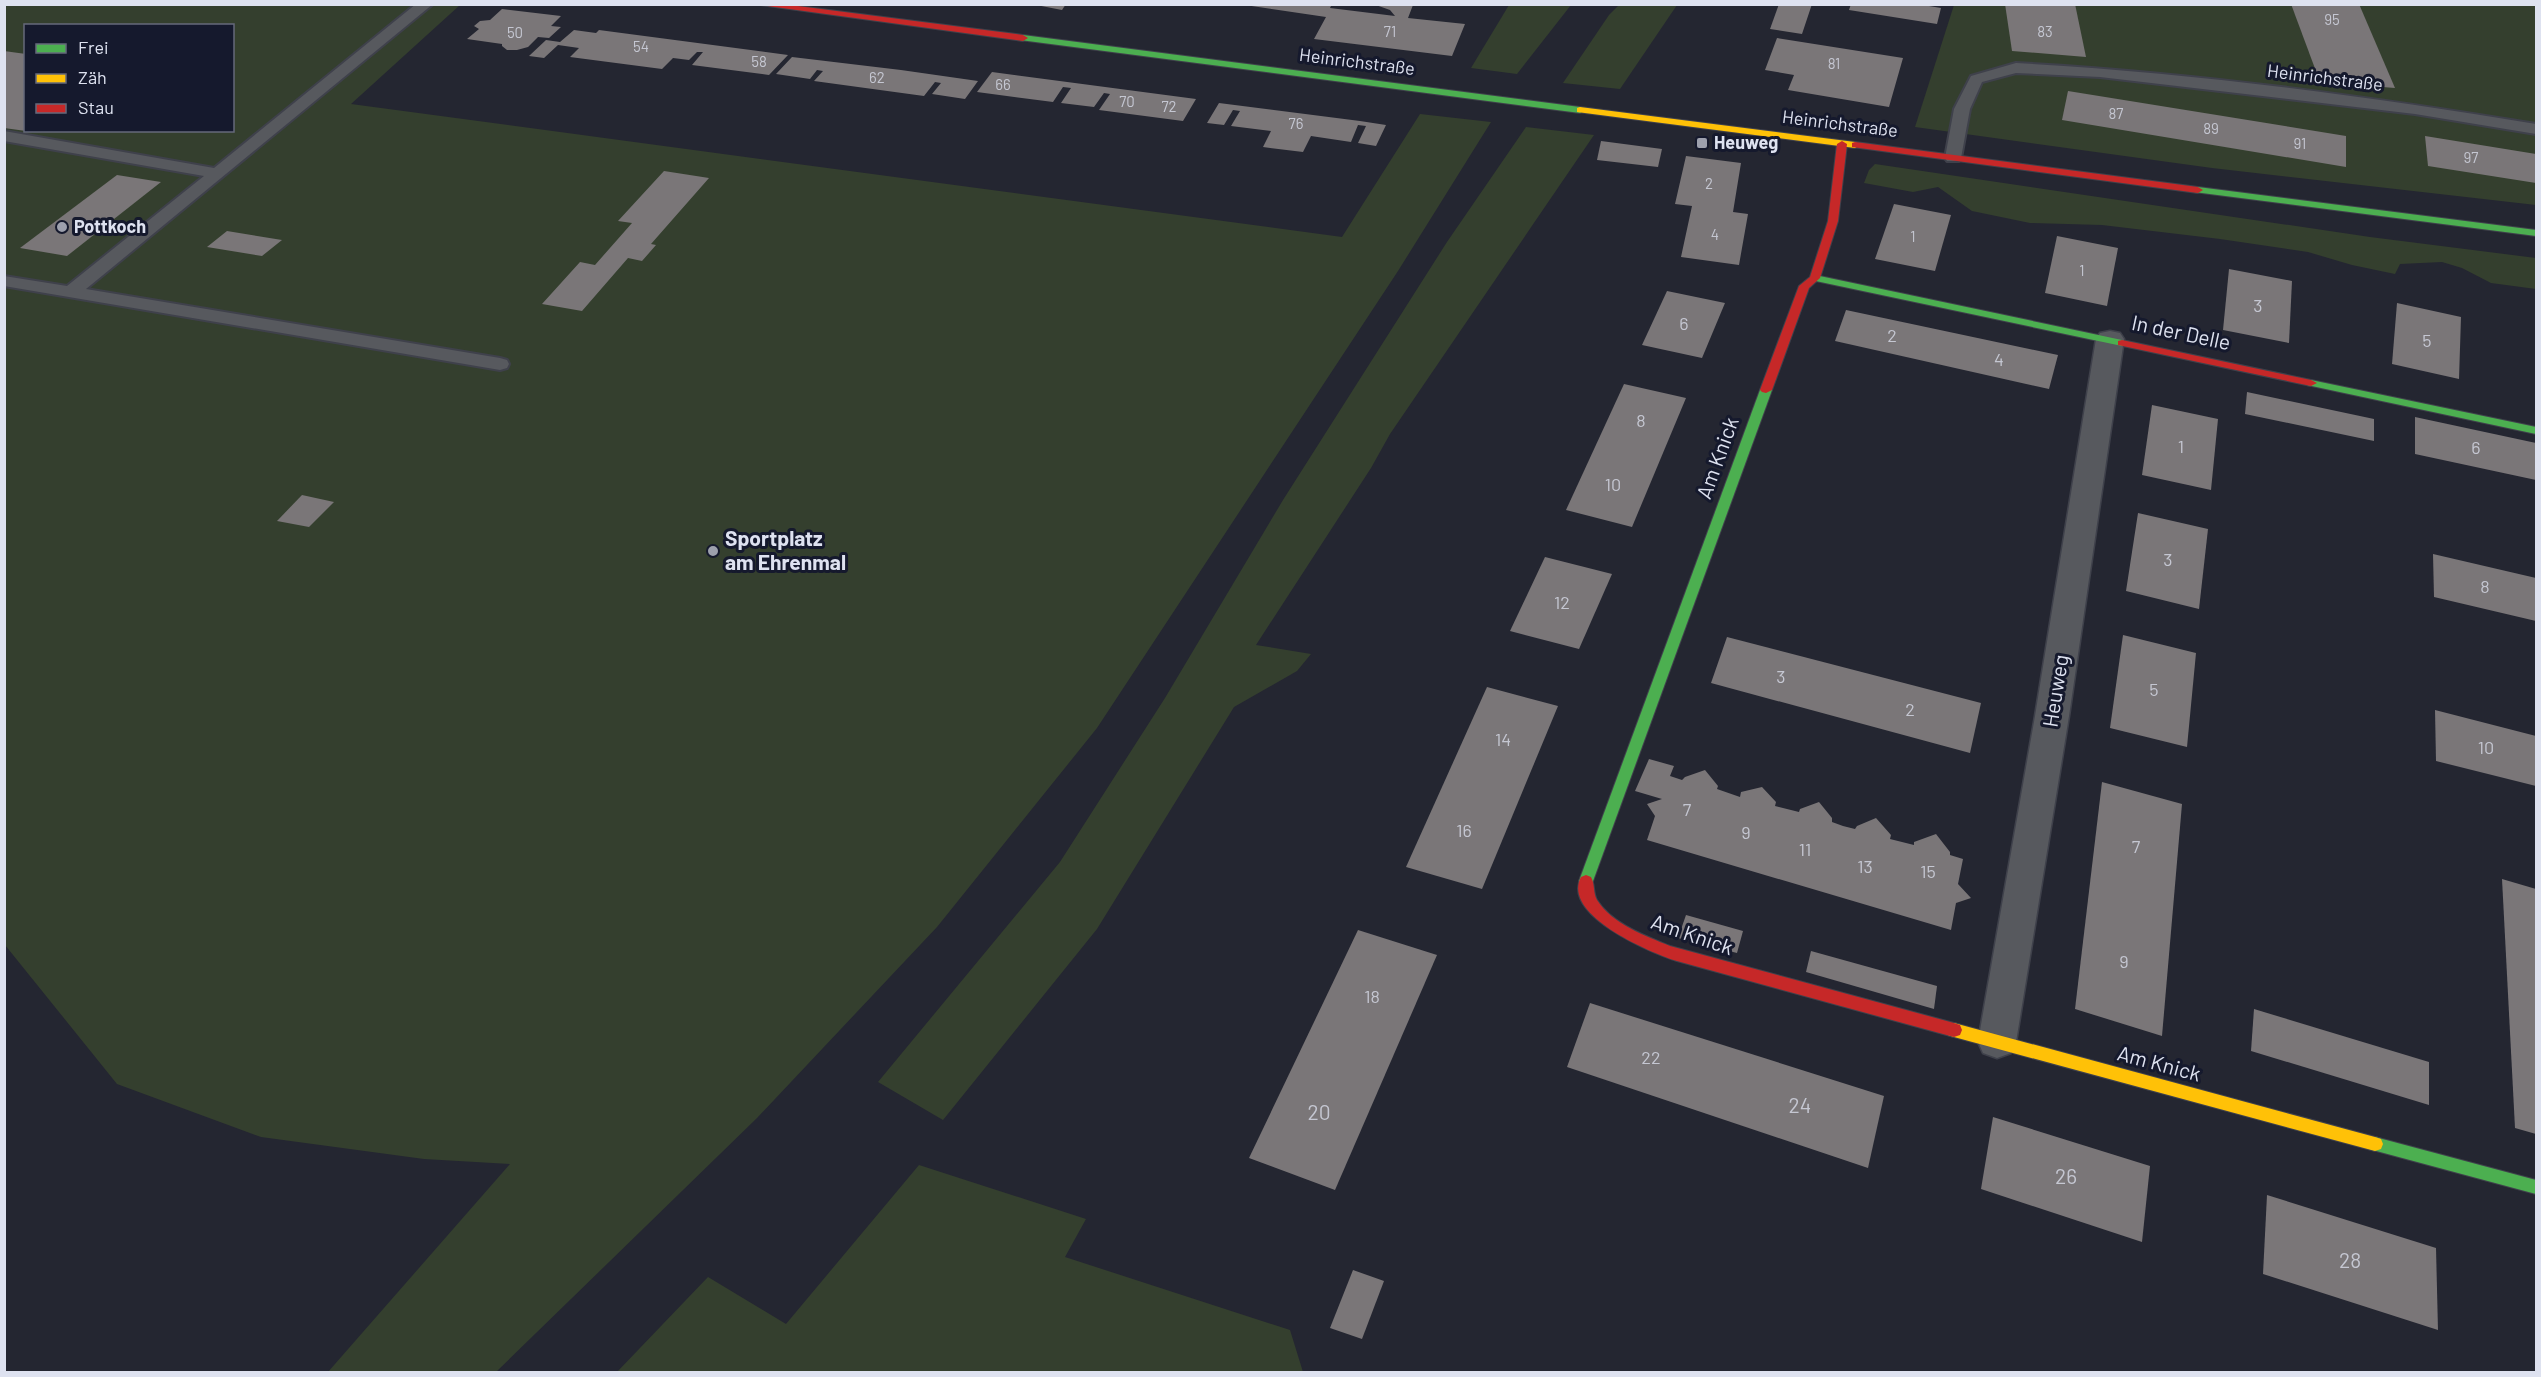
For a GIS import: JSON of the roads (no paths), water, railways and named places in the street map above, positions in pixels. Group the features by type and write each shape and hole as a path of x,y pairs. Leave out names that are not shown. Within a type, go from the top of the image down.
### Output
{"street":[{"name":"Heinrichstraße","path":"757,4 2536,233"},
{"name":"Am Knick","path":"1842,144 1833,221 1815,278 1804,286 1584,886 1588,900 1601,914 1632,937 1677,956 2536,1187"},
{"name":"In der Delle","path":"1815,278 2536,431"},
{"name":"Heuweg","path":"1997,1042 2050,727 2110,339"}],"lane":[{"path":"71,292 426,4"},
{"name":"Heinrichstraße","path":"1953,158 1962,109 1976,79 2016,68 2100,72 2289,93 2415,109 2536,129"},
{"path":"4,136 216,173"},
{"path":"4,281 500,364"}],"place":[{"name":"Heuweg","path":"1702,143"},
{"name":"Pottkoch","path":"62,227"},
{"name":"Sportplatz am Ehrenmal","path":"713,551"}]}
